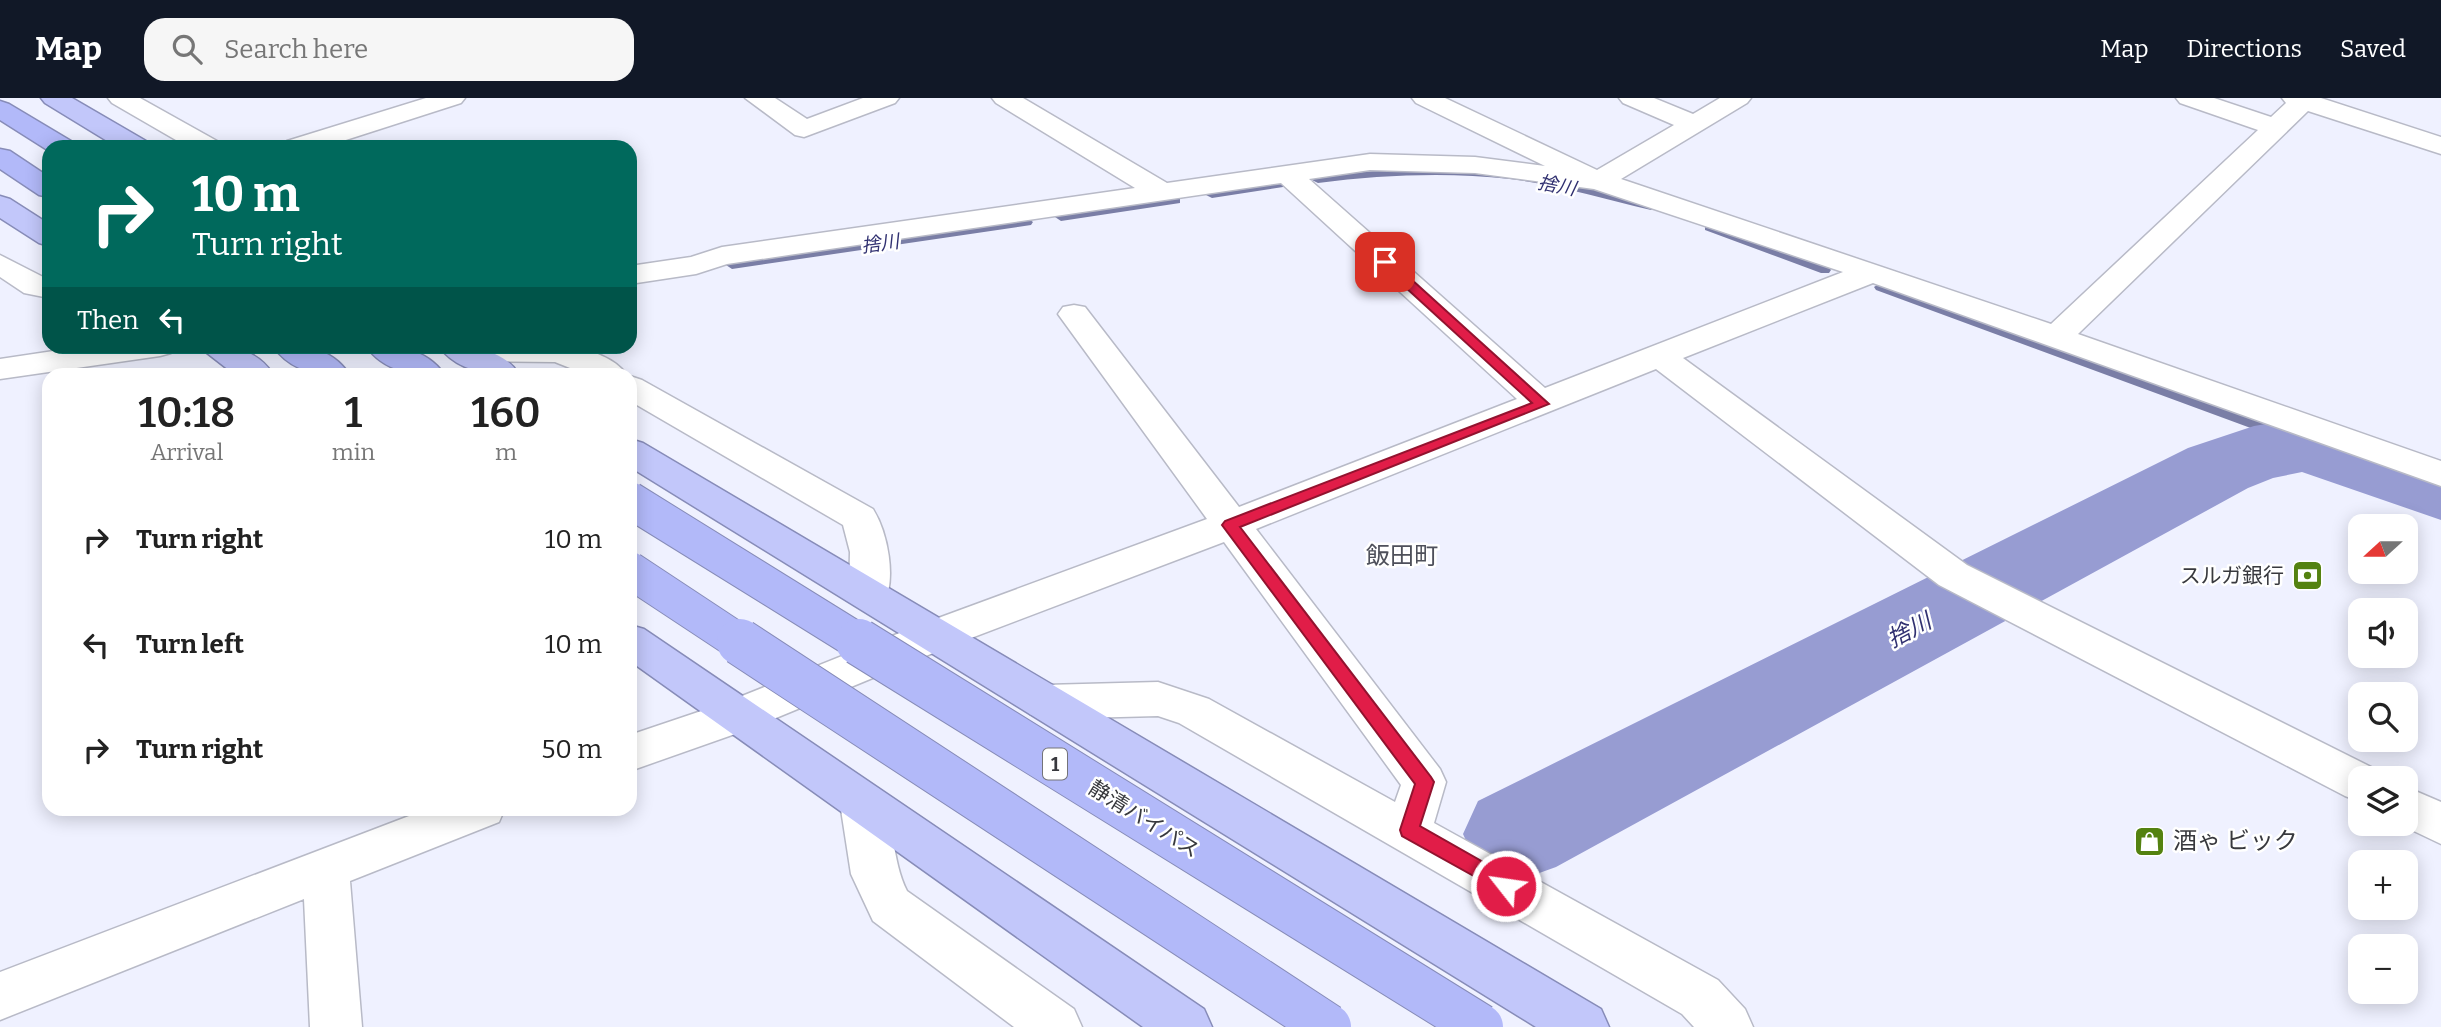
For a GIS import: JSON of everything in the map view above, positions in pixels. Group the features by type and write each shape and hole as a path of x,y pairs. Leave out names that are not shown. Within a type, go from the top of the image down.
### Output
{"highway":[{"path":"54,98 124,140"},
{"path":"0,109 50,140"},
{"path":"0,157 42,184"},
{"path":"0,205 42,232"},
{"path":"226,354 247,368"},
{"path":"301,354 323,368"},
{"path":"395,354 417,368"},
{"path":"468,354 492,368"},
{"path":"637,456 1583,1027"},
{"name":"静清バイパス","path":"637,504 1479,1027"},
{"path":"637,575 1328,1027"},
{"path":"637,645 1186,1027"}],"street":[{"path":"319,140 452,98"},
{"path":"758,98 804,129 886,98"},
{"path":"1005,98 1161,191"},
{"path":"1425,98 1598,181 1872,272 2441,474"},
{"path":"1632,98 1693,124"},
{"path":"637,274 696,265 722,256 1370,162 1475,165 1598,181 1738,98"},
{"path":"2189,98 2276,127"},
{"path":"2055,338 2302,99 2441,146"},
{"path":"133,100 196,140"},
{"path":"1287,174 1542,404"},
{"path":"0,264 35,286 42,288"},
{"path":"637,752 737,716 936,635 1542,404 1872,272"},
{"path":"1074,314 1424,782 1409,830"},
{"path":"0,369 104,354"},
{"path":"563,354 579,358 598,368"},
{"path":"1659,356 1953,575 2348,776"},
{"path":"637,391 860,518 869,552 869,595"},
{"path":"1045,702 1158,699 1194,711 1409,830 1700,997 1727,1027"},
{"path":"863,803 875,874 890,906 1056,1027"},
{"path":"2418,812 2441,824"},
{"path":"0,996 464,816"},
{"path":"326,870 336,1027"}],"waterway":[{"name":"捨川","path":"1318,180 1403,172 1489,174 1550,183 1651,206"},
{"name":"捨川","path":"1212,195 1279,185"},
{"name":"捨川","path":"1061,217 1176,201"},
{"name":"捨川","path":"732,265 1027,222"},
{"name":"捨川","path":"1709,227 1825,270"},
{"name":"捨川","path":"1880,287 2307,444"},
{"name":"捨川","path":"1517,834 2218,468 2254,454 2307,444 2441,491"}],"place":[{"name":"スルガ銀行","path":"2307,576"},
{"name":"酒ゃ ビック","path":"2150,841"}],"district":[{"name":"飯田町","path":"1402,556"}],"route":[{"path":"1385,262 1542,404 1230,525 1424,782 1409,830 1506,886"}]}
